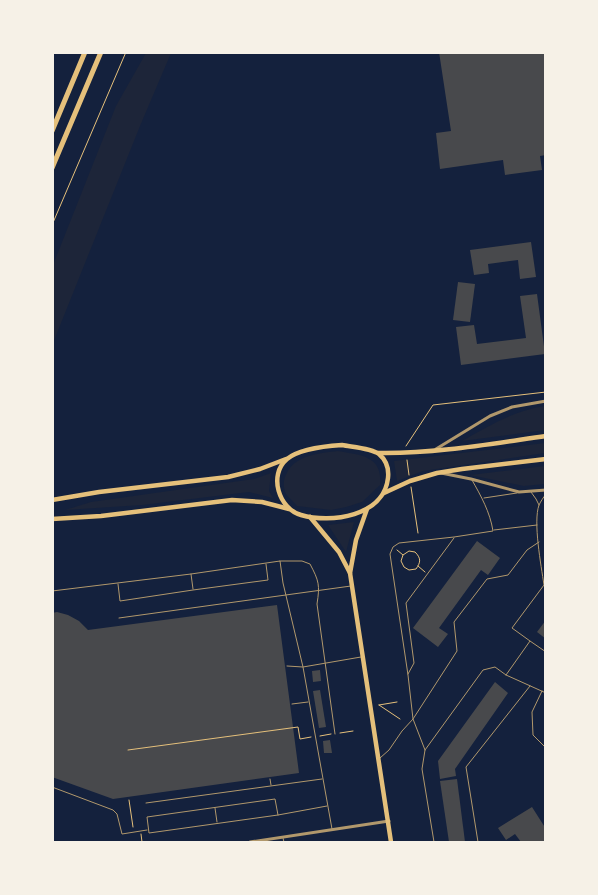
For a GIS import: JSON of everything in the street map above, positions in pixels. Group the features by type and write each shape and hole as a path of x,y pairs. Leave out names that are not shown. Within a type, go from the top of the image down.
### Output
{"highway":[{"path":"52,132 85,52"},
{"path":"52,168 100,52"}],"main road":[{"path":"52,500 99,492 228,477 260,469 302,452 322,447 342,445 378,453 402,453 433,451 546,436"},
{"path":"52,519 101,516 232,500 262,502 290,509 310,518 350,516 376,503 384,493 388,479 388,470 385,460 378,453"},
{"path":"287,459 279,470 277,484 281,497 290,509"},
{"path":"384,493 410,481 437,473 546,459"},
{"path":"350,573 356,540 367,509"},
{"path":"310,518 339,552 350,573 391,842"}],"street":[{"path":"433,451 490,416 512,406 546,400"},
{"path":"437,473 471,479 518,492 546,490"},
{"path":"250,842 389,821"}],"lane":[{"path":"471,479 483,498 493,531"},
{"path":"483,498 518,492"},
{"path":"531,492 539,506"},
{"path":"546,494 539,506 537,525 544,584 512,628 546,652"},
{"path":"425,750 413,719 390,554 393,547 399,543 454,538 537,525"},
{"path":"408,675 414,663 406,603 454,538"},
{"path":"379,759 389,750 402,730 413,719 457,651 454,622 487,579 508,574 527,550 539,542"},
{"path":"52,591 280,561 302,560 310,564 318,580 320,590 317,604 335,734"},
{"path":"280,561 309,702 332,830"},
{"path":"117,583 120,601 268,580 266,563"},
{"path":"191,574 193,590"},
{"path":"119,618 352,586"},
{"path":"506,675 530,641"},
{"path":"287,666 302,667 364,656"},
{"path":"434,842 422,769 425,750 483,670 495,667 506,675 546,693"},
{"path":"478,842 466,767 530,686"},
{"path":"542,691 532,712 532,727 533,735 545,747"},
{"path":"292,704 309,702"},
{"path":"270,779 271,786"},
{"path":"146,803 323,779"},
{"path":"52,787 113,810 117,814 122,834 149,830"},
{"path":"278,815 275,799 147,816 149,833 278,815 328,806"},
{"path":"214,808 217,823"},
{"path":"283,837 284,842"}],"path":[{"path":"52,225 126,52"},
{"path":"393,547 403,555"},
{"path":"409,551 415,552 420,557 420,564 416,569 409,570 404,567 401,561 403,555 409,551"},
{"path":"418,566 427,574"},
{"path":"397,702 379,705 400,719"},
{"path":"128,750 294,728"},
{"path":"343,732 353,731"},
{"path":"130,800 134,832"},
{"path":"140,831 142,842"}],"shaded area":[{"path":"146,53 171,53 53,343 53,265 116,106"},
{"path":"545,406 545,430 462,441 492,424 513,415"},
{"path":"545,443 545,453 423,471 397,481 394,461"},
{"path":"338,451 362,456 374,463 380,475 380,485 362,502 346,507 331,510 297,506 284,489 284,479 290,468 308,456"},
{"path":"545,466 545,484 524,486 470,475"},
{"path":"271,473 269,491 273,498 249,492 142,505 65,510 91,502 254,479"},
{"path":"354,522 346,552 328,525"}],"building":[{"path":"439,52 546,52 546,155 540,156 542,170 505,175 503,160 440,169 436,133 451,131"},
{"path":"531,242 536,277 520,279 518,260 488,264 489,273 474,275 470,250"},
{"path":"458,282 475,284 470,322 453,320"},
{"path":"537,294 545,354 461,365 456,327 474,325 477,344 526,338 520,296"},
{"path":"477,541 500,558 488,575 481,570 439,628 448,634 438,647 413,628"},
{"path":"277,605 299,773 113,799 52,777 52,613 57,612 68,615 79,621 88,630"},
{"path":"546,620 546,639 537,632"},
{"path":"320,670 321,681 313,682 312,671"},
{"path":"495,682 508,693 455,769 456,776 440,779 438,761"},
{"path":"320,690 326,727 319,728 313,691"},
{"path":"330,740 332,753 324,753 323,741"},
{"path":"457,779 465,842 449,842 440,781"},
{"path":"532,807 546,829 546,842 521,842 515,834 506,840 498,828"}]}
